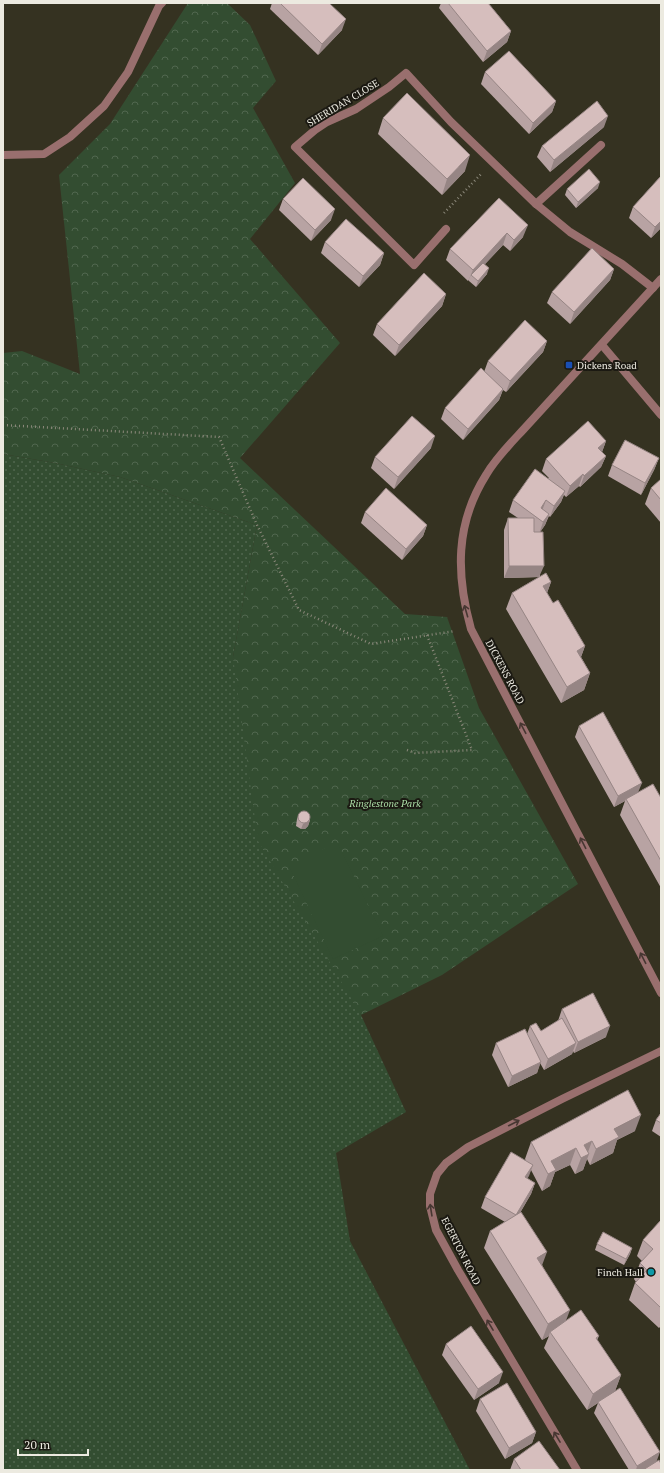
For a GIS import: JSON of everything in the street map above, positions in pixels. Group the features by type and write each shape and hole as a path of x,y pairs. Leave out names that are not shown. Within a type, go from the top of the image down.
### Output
{"street":[{"path":"3,155 44,154 70,137 104,106 128,72 159,6 162,3"},
{"name":"SHERIDAN CLOSE","path":"446,229 414,265 295,147 327,122 356,109 389,87 406,73 451,122 536,204 570,232 622,264 653,288"},
{"path":"536,204 601,145"},
{"name":"DICKENS ROAD","path":"661,279 501,455 486,475 464,522 461,553 461,575 464,603 471,628 661,993"},
{"path":"602,345 661,415"},
{"name":"EGERTON ROAD","path":"577,1470 458,1270 436,1230 430,1206 430,1194 437,1174 450,1160 468,1147 661,1051"}],"path":[{"path":"446,229 443,214 492,163"},
{"path":"3,425 219,437 257,525 299,610 372,644 471,628"},
{"path":"407,750 415,753 472,750 427,635"}],"green space":[{"name":"Ringlestone Park","path":"188,3 227,3 250,25 276,81 253,108 295,183 250,239 340,343 240,458 405,614 447,617 479,708 578,884 442,975 361,1015 258,841 233,657 257,525 120,477 3,454 3,353 22,351 80,374 59,175 110,124"},
{"path":"3,454 120,477 257,525 233,657 361,1015 406,1112 336,1153 350,1241 470,1470 3,1470"},
{"path":"337,842 383,936 333,959 289,866"}],"building":[{"path":"280,3 329,3 346,19 322,44"},
{"path":"448,3 488,3 511,31 487,51"},
{"path":"509,51 556,101 533,123 485,72"},
{"path":"407,93 470,155 447,179 383,118"},
{"path":"597,101 608,116 554,160 542,146"},
{"path":"589,169 600,182 578,202 567,189"},
{"path":"661,176 661,221 655,227 633,207"},
{"path":"303,178 335,209 315,230 283,199"},
{"path":"499,198 528,225 514,240 507,233 473,270 450,249"},
{"path":"346,219 384,253 363,276 325,242"},
{"path":"592,248 614,269 574,312 552,292"},
{"path":"483,263 489,268 478,281 471,275"},
{"path":"424,273 446,294 399,345 377,324"},
{"path":"525,320 547,341 510,381 488,361"},
{"path":"481,368 503,389 468,429 445,408"},
{"path":"412,416 435,436 398,477 375,457"},
{"path":"588,421 606,441 598,448 606,456 584,476 583,474 570,486 546,459"},
{"path":"625,440 659,458 645,483 612,465"},
{"path":"535,469 565,491 554,506 546,500 541,508 549,514 543,522 513,500"},
{"path":"661,479 661,500 651,488"},
{"path":"386,488 427,525 406,549 365,512"},
{"path":"508,518 534,518 534,532 543,532 544,566 509,566"},
{"path":"546,573 551,582 543,586 553,603 558,600 585,646 577,651 590,673 567,687 512,593"},
{"path":"603,712 642,783 618,796 579,726"},
{"path":"653,784 661,798 661,861 626,799"},
{"path":"302,811 306,811 310,817 306,823 302,823 298,819 298,815"},
{"path":"593,993 610,1026 578,1042 562,1009"},
{"path":"562,1018 576,1043 548,1059 530,1026 536,1023 541,1031"},
{"path":"525,1029 541,1062 512,1076 496,1043"},
{"path":"628,1090 641,1115 614,1129 619,1137 596,1149 592,1141 584,1145 589,1154 581,1158 576,1148 551,1161 556,1170 548,1174 531,1142"},
{"path":"661,1113 661,1123 656,1120"},
{"path":"511,1152 533,1165 525,1177 535,1183 516,1215 485,1197"},
{"path":"521,1212 547,1252 537,1258 570,1310 548,1324 490,1231"},
{"path":"661,1220 661,1308 635,1283 647,1270 640,1263 653,1249 643,1240"},
{"path":"603,1232 632,1248 626,1259 597,1244"},
{"path":"581,1310 599,1336 596,1338 621,1375 593,1394 550,1332"},
{"path":"471,1326 503,1372 478,1389 446,1344"},
{"path":"507,1383 536,1432 509,1448 480,1399"},
{"path":"620,1388 660,1452 637,1466 598,1402"},
{"path":"539,1441 560,1470 521,1470 514,1459"},
{"path":"659,1460 661,1470 643,1470"}],"place":[{"name":"Dickens Road","path":"569,365"},
{"name":"Finch Hall","path":"651,1272"}]}
